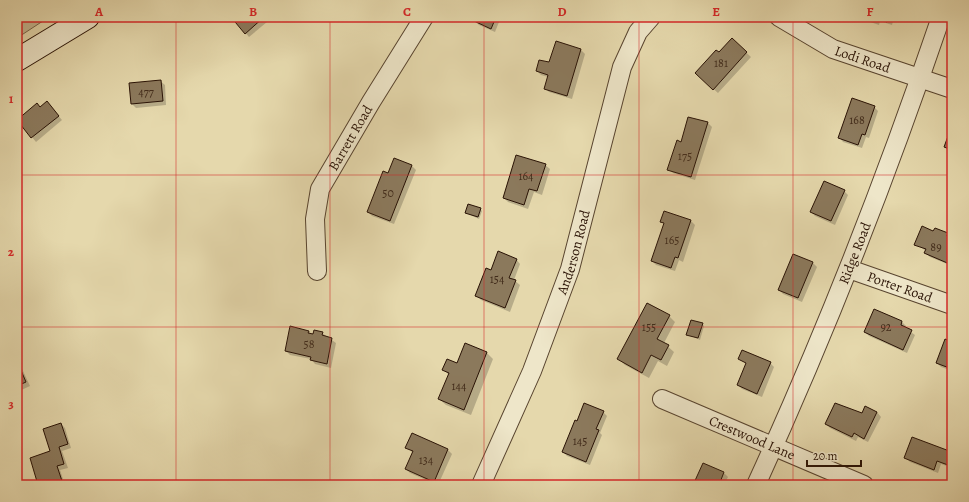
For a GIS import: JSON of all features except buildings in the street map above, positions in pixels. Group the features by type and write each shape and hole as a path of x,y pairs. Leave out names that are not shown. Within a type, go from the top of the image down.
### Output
{"street":[{"path":"17,60 88,17"},
{"name":"Barrett Road","path":"316,271 315,219 320,189 371,102 424,17"},
{"name":"Anderson Road","path":"481,485 532,371 570,269 622,66 638,32 651,17"},
{"name":"Lodi Road","path":"780,17 833,49 952,89"},
{"name":"Ridge Road","path":"756,485 849,269 921,78 942,17"},
{"name":"Porter Road","path":"849,269 952,305"},
{"name":"Crestwood Lane","path":"662,399 773,448 864,485"}],"shaded area":[{"path":"17,17 49,17 17,38"}]}
